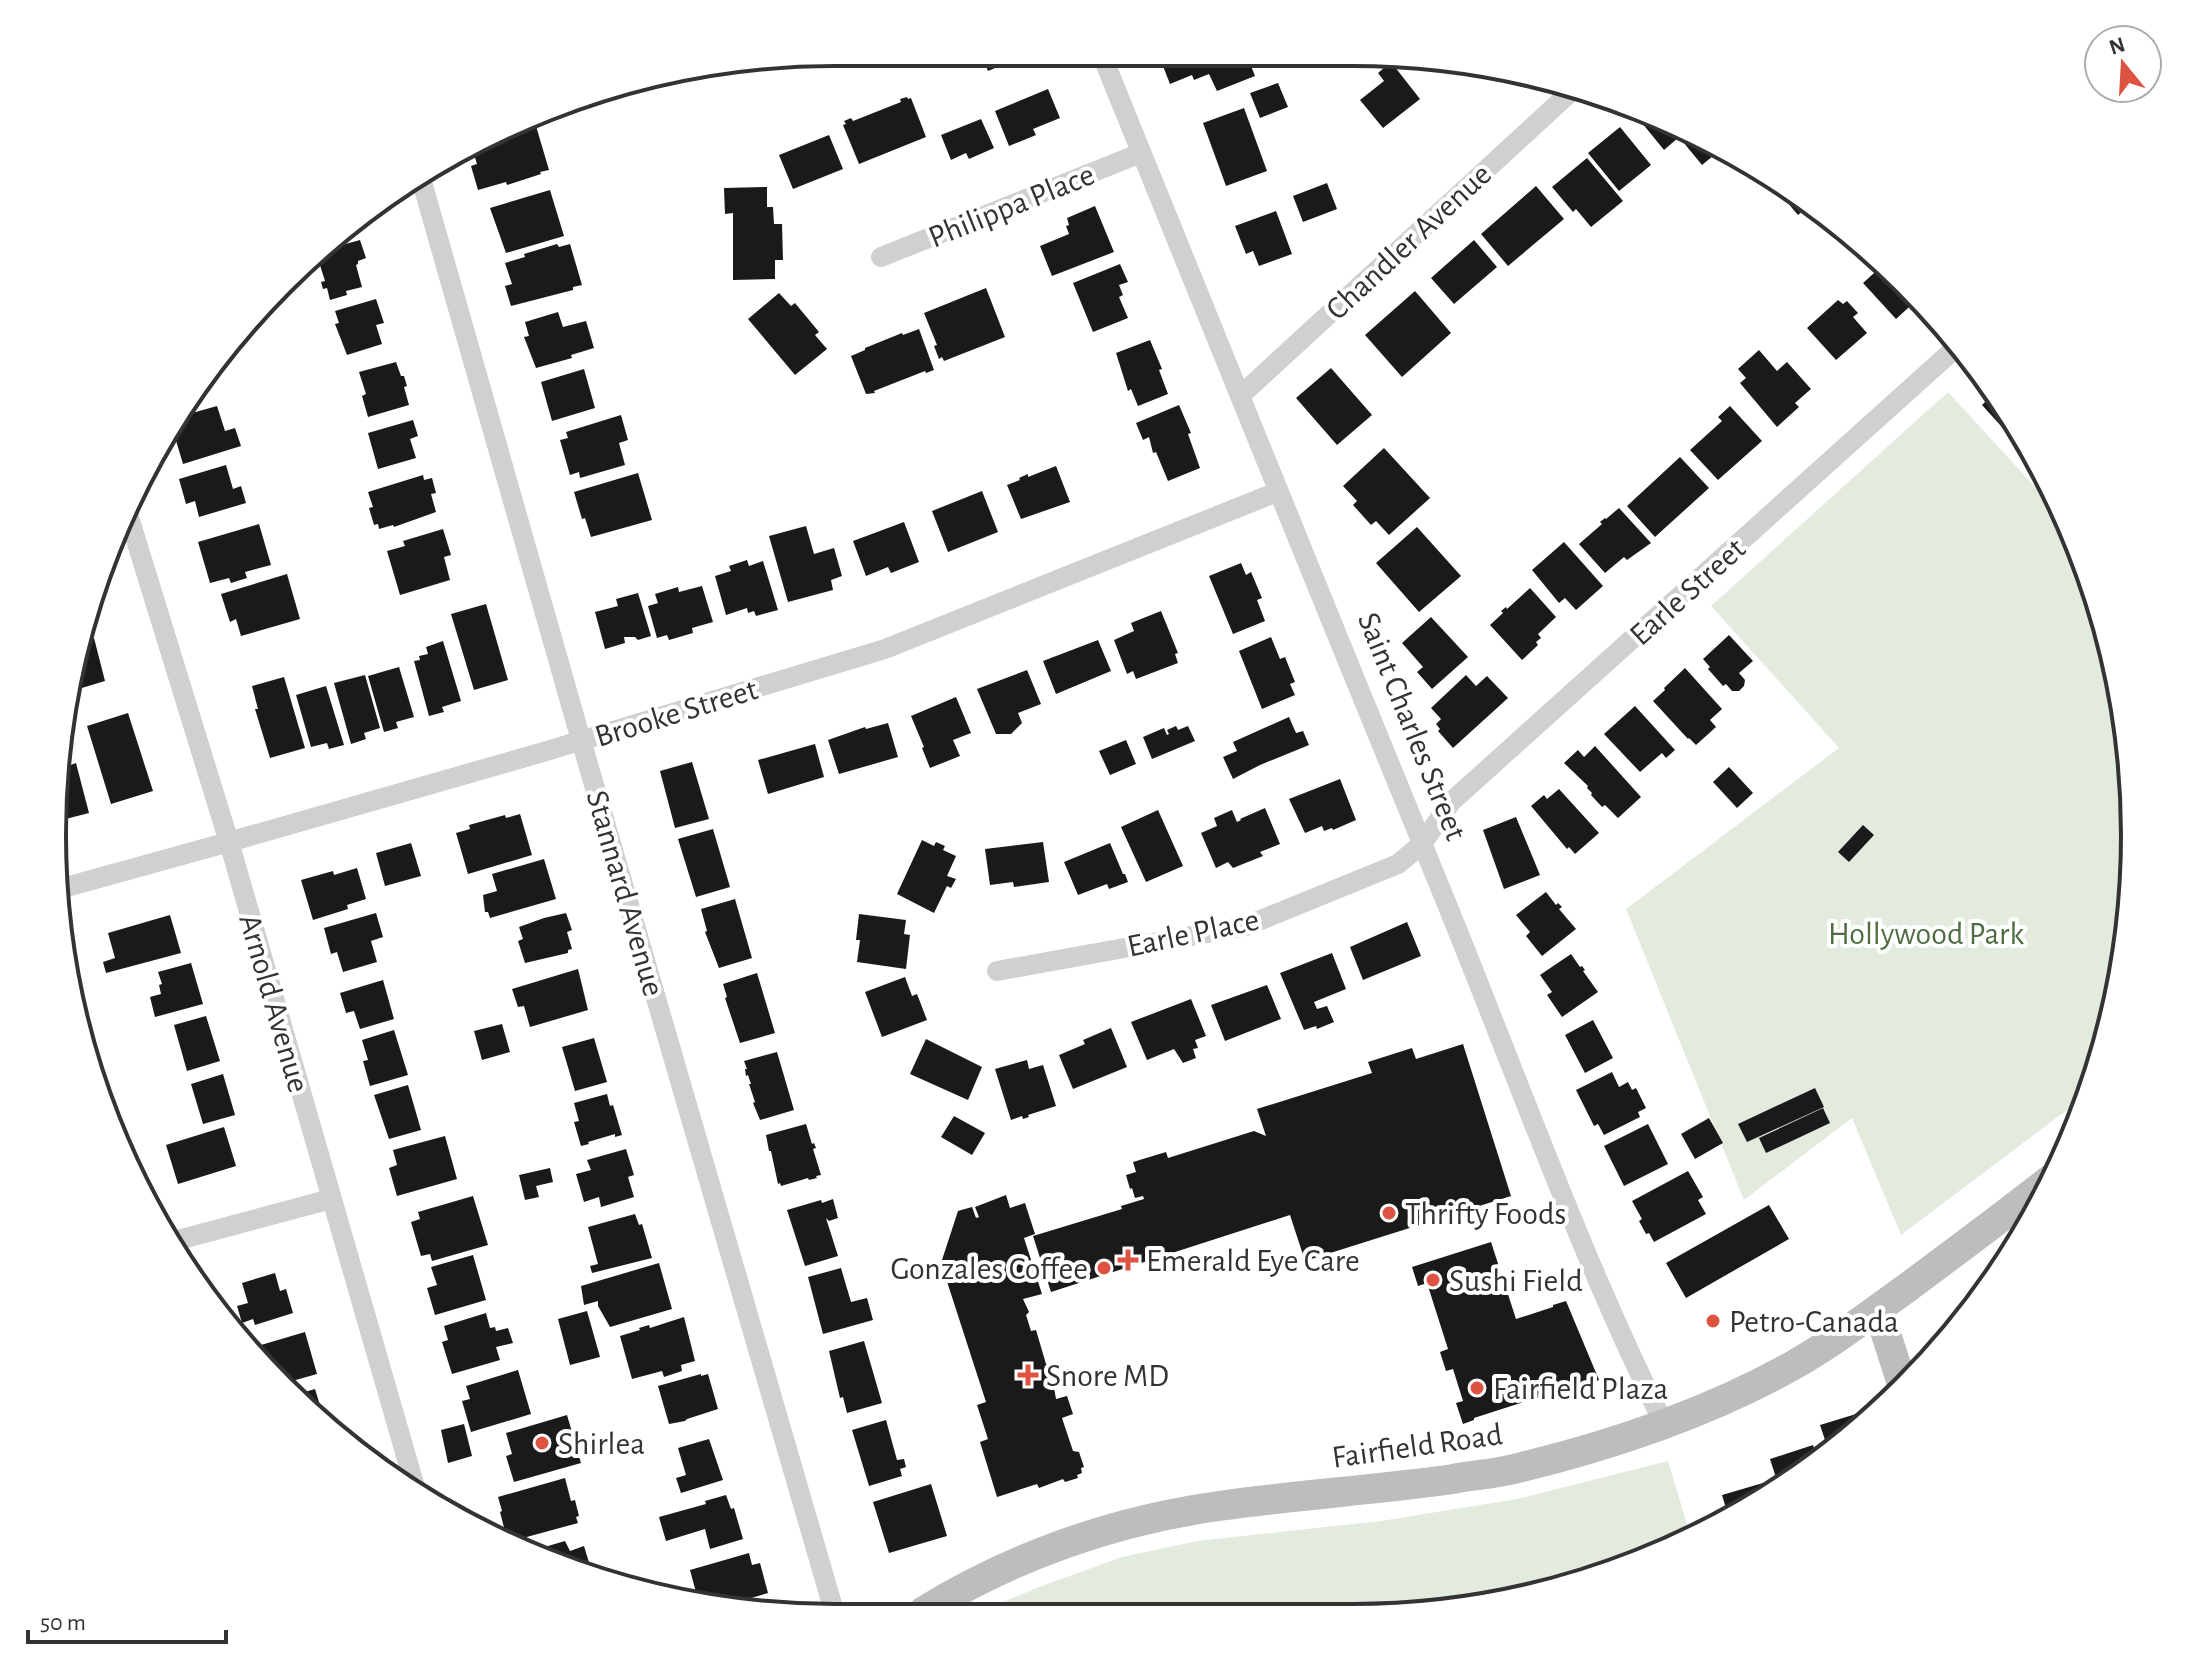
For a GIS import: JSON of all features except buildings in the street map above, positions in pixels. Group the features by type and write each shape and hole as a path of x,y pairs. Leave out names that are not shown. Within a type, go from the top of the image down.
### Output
{"street":[{"name":"Saint Charles Street","path":"1106,66 1564,1199 1664,1424"},
{"name":"Chandler Avenue","path":"1240,396 1566,97"},
{"name":"Philippa Place","path":"881,257 1141,153"},
{"name":"Stannard Avenue","path":"423,186 832,1604"},
{"name":"Earle Street","path":"1422,844 1451,802 1950,353"},
{"name":"Brooke Street","path":"68,886 581,740 885,649 1277,492"},
{"name":"Arnold Avenue","path":"132,526 229,842 412,1477"},
{"name":"Earle Place","path":"997,971 1246,926 1398,864 1422,844"},
{"name":"Fairfield Road","path":"936,1604 1008,1566 1058,1546 1126,1525 1221,1505 1404,1486 1512,1469 1664,1424 1791,1366 1878,1309 2032,1194"},
{"path":"181,1239 331,1199"},
{"path":"1878,1309 1899,1375"}],"green space":[{"name":"Hollywood Park","path":"1948,392 2041,494 2080,588 2095,636 2114,735 2121,835 2114,935 2106,985 2080,1082 2070,1107 1901,1235 1852,1118 1744,1200 1626,909 1839,748 1711,606"},
{"path":"1668,1461 1688,1527 1599,1563 1551,1578 1452,1597 1352,1604 999,1604 1122,1557 1197,1541 1381,1521 1517,1499"}],"place":[{"name":"Thrifty Foods","path":"1389,1213"},
{"name":"Emerald Eye Care","path":"1128,1260"},
{"name":"Gonzales Coffee","path":"1104,1268"},
{"name":"Sushi Field","path":"1433,1280"},
{"name":"Petro-Canada","path":"1713,1321"},
{"name":"Snore MD","path":"1028,1375"},
{"name":"Fairfield Plaza","path":"1477,1388"},
{"name":"Shirlea","path":"542,1443"}]}
